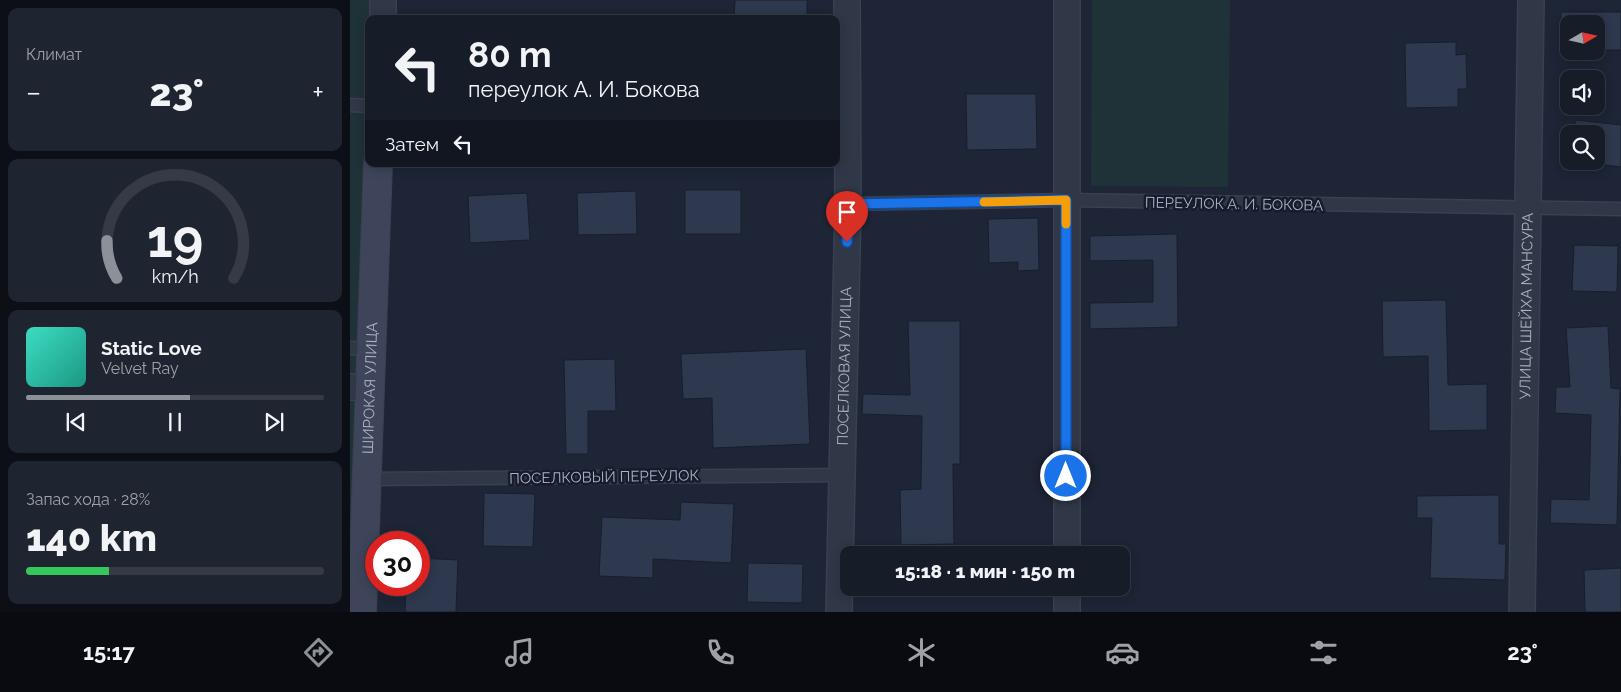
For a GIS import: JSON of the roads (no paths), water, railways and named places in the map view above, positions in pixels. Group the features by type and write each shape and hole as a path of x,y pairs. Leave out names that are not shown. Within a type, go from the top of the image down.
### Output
{"street":[{"path":"383,0 383,15"},
{"name":"ПОСЕЛКОВАЯ УЛИЦА","path":"839,612 848,204 842,109 847,0"},
{"path":"1066,546 1067,0"},
{"name":"УЛИЦА ШЕЙХА МАНСУРА","path":"1522,612 1531,0"},
{"name":"ШИРОКАЯ УЛИЦА","path":"362,612 358,478 361,349 378,167"},
{"path":"1066,596 1067,612"}],"lane":[{"path":"350,105 365,106"},
{"name":"ПЕРЕУЛОК А. И. БОКОВА","path":"848,204 1066,200 1528,209 1621,209"},
{"name":"ПОСЕЛКОВЫЙ ПЕРЕУЛОК","path":"358,478 842,475"}]}
